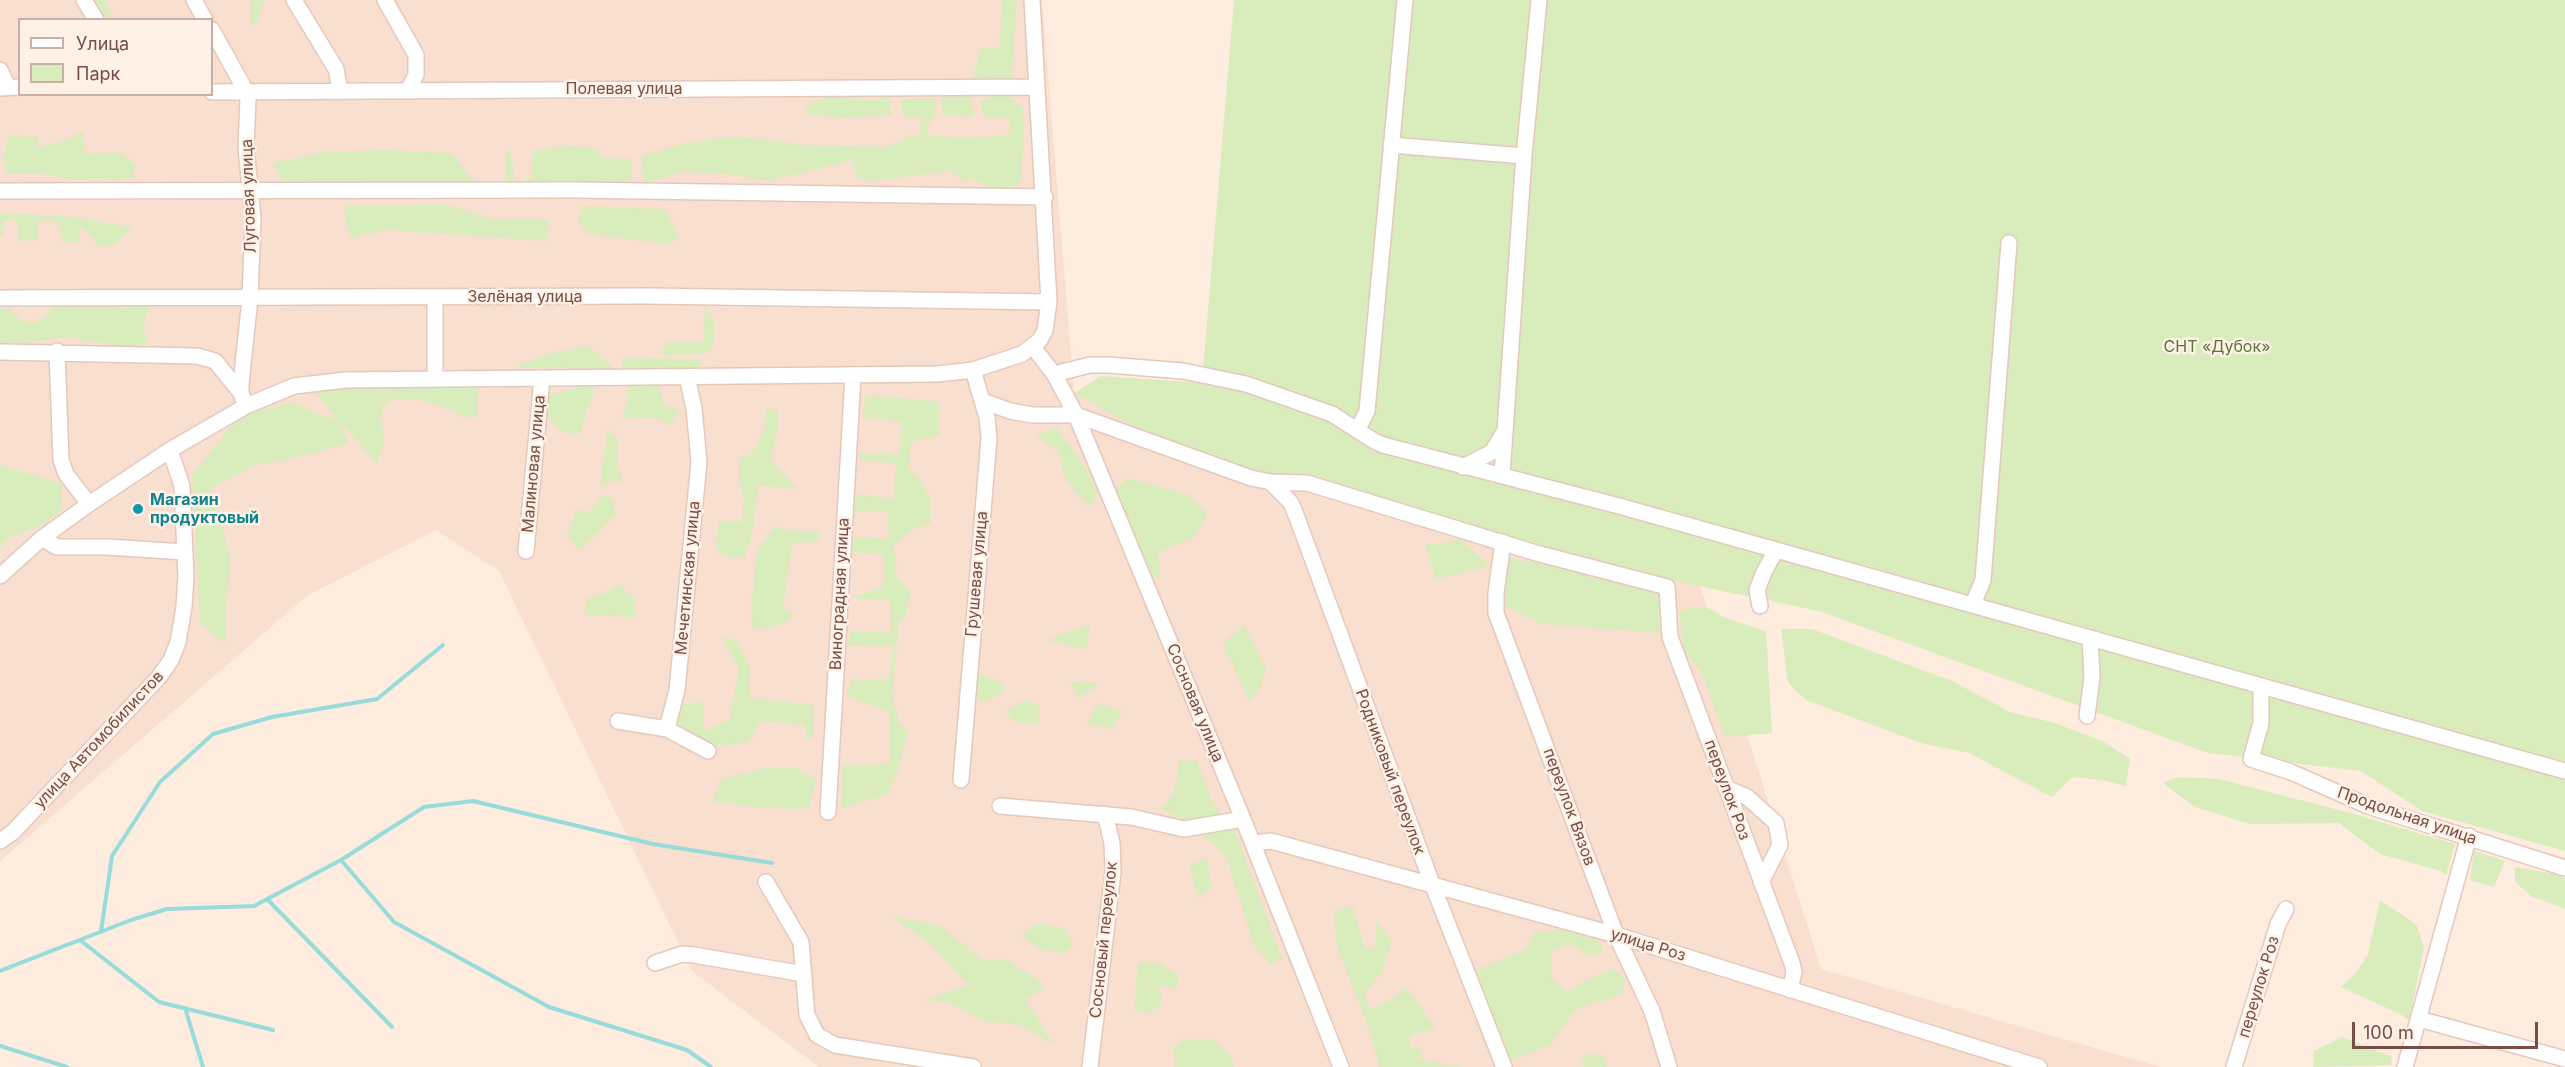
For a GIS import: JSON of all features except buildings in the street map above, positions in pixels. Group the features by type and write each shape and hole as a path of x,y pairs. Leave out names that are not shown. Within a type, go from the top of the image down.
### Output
{"street":[{"path":"84,0 95,18"},
{"path":"194,0 204,18"},
{"path":"294,0 336,69 340,91"},
{"path":"385,0 416,55 416,75 408,90"},
{"path":"0,576 42,538 243,399 294,386 319,382 435,379 937,374 973,370 1022,354 1033,347 1046,330 1049,302 1045,197 1032,0"},
{"path":"1358,429 1367,411 1405,0"},
{"path":"1502,475 1524,156 1539,0"},
{"name":"Луговая улица","path":"213,32 246,92 246,148 253,218 243,399"},
{"path":"0,70 9,87"},
{"name":"Полевая улица","path":"213,92 1037,87"},
{"path":"1391,145 1524,156"},
{"path":"0,191 575,190 1045,197"},
{"path":"1973,604 1983,580 2009,243"},
{"name":"Зелёная улица","path":"0,298 649,296 1049,302"},
{"path":"435,297 435,379"},
{"name":"Сосновая улица","path":"1033,347 1054,374 1076,415 1253,843 1341,1067"},
{"path":"0,352 57,351 208,358 215,361 243,399"},
{"path":"57,351 61,460 66,474 89,504"},
{"path":"1054,374 1090,365 1107,365 1204,375 1246,384 1332,414 1383,445 1502,475 1973,604 2565,771"},
{"name":"Грушевая улица","path":"961,780 989,438 973,370"},
{"name":"Виноградная улица","path":"828,812 853,376"},
{"name":"Мечетинская улица","path":"668,729 677,690 699,462 694,408 687,377"},
{"name":"Малиновая улица","path":"526,551 542,378"},
{"path":"982,401 1010,411 1032,415 1076,415 1251,478 1271,482 1307,483 1503,542"},
{"path":"1463,467 1492,452 1505,430"},
{"name":"улица Автомобилистов","path":"0,841 21,824 159,677 171,660 178,642 184,607 184,552 182,486 170,450"},
{"name":"Родниковый переулок","path":"1271,482 1291,503 1296,514 1433,886 1504,1067"},
{"path":"42,538 57,547 107,547 184,552"},
{"name":"переулок Роз","path":"1503,542 1667,587 1670,637 1792,963 1794,972 1791,990"},
{"name":"переулок Вязов","path":"1503,542 1496,593 1496,613 1616,935 1652,1011 1669,1067"},
{"path":"1760,606 1757,590 1776,550"},
{"path":"2087,716 2092,677 2090,638"},
{"name":"Продольная улица","path":"2261,686 2261,723 2251,759 2291,772 2362,804 2565,868"},
{"path":"618,721 668,729 708,751"},
{"path":"1726,788 1746,797 1776,824 1780,845 1761,882"},
{"path":"1000,806 1146,819 1184,829 1243,819"},
{"name":"Сосновый переулок","path":"1090,1067 1113,872 1113,851 1105,814"},
{"path":"2405,1067 2469,836"},
{"name":"улица Роз","path":"1253,843 1271,841 1616,935 2039,1067"},
{"path":"766,882 801,942 807,1015 817,1035 825,1042 973,1067"},
{"name":"переулок Роз","path":"2234,1067 2278,924 2286,909"},
{"path":"655,963 682,954 804,974"},
{"path":"2419,1018 2565,1059"}],"shaded area":[{"path":"0,0 1042,0 1074,393 1697,576 1821,969 2160,1067 819,1067 692,971 499,571 436,530 308,595 0,861"}],"green space":[{"path":"93,0 108,0 108,8 114,18 103,18"},
{"path":"251,0 264,0 258,21 250,26"},
{"path":"1002,0 1017,0 1011,80 991,81 973,77 981,48 999,48"},
{"name":"СНТ «Дубок»","path":"1234,0 2565,0 2565,851 2422,811 2361,771 2208,753 1819,611 1617,569 1425,510 1210,469 1074,393 1101,376 1202,383"},
{"path":"1001,92 1023,107 1024,136 1020,186 992,188 972,179 962,181 951,171 871,181 857,178 852,160 769,181 726,174 681,172 645,184 641,156 685,143 734,137 804,145 883,147 900,142 911,135 920,135 921,117 904,117 900,100 935,98 936,112 928,126 928,136 963,138 1009,135 1009,117 984,117 980,102"},
{"path":"831,94 876,100 888,96 892,115 841,118 805,114 805,108"},
{"path":"970,96 974,117 942,115 942,97"},
{"path":"83,131 85,154 119,152 136,165 133,178 114,181 101,178 77,180 44,174 7,174 3,159 9,135 39,138 36,148 66,140"},
{"path":"569,146 600,149 601,158 632,159 630,183 590,186 286,191 273,163 325,152 386,150 451,153 476,183 506,183 505,154 511,151 514,184 531,179 533,150"},
{"path":"444,204 491,219 549,220 547,241 386,230 349,238 344,206"},
{"path":"583,206 665,209 678,236 669,244 588,234 578,221"},
{"path":"0,213 64,216 132,227 113,246 100,247 81,225 79,242 62,241 58,221 39,220 37,240 20,241 16,220 4,219 4,235 0,236"},
{"path":"138,302 149,306 143,330 149,341 139,345 126,347 65,337 23,343 0,343 0,308 10,309 20,320 33,323 45,317 54,305 125,308"},
{"path":"705,306 715,321 713,346 707,354 662,355 664,344 669,341 703,342"},
{"path":"589,346 614,369 516,367 543,355"},
{"path":"623,357 699,360 701,365 696,372 621,373"},
{"path":"638,382 657,383 664,404 680,411 669,425 656,418 622,417 628,401 628,386"},
{"path":"594,383 593,397 586,411 582,428 577,435 563,431 550,419 543,420 544,396"},
{"path":"348,384 478,384 477,416 464,418 445,407 417,399 392,399 383,408 380,421 384,431 384,442 377,464 341,422 349,443 287,460 256,465 210,489 231,559 225,617 226,644 200,624 192,475 239,416 295,402 312,412 338,419 314,391"},
{"path":"866,395 940,402 940,435 911,442 908,468 919,479 931,501 931,523 912,530 894,545 897,578 911,592 905,619 899,619 892,695 899,724 909,732 897,772 887,795 841,808 841,765 890,764 889,712 847,696 851,679 889,680 894,645 848,646 850,631 891,631 890,599 851,599 884,586 883,555 849,552 855,537 887,539 888,512 855,512 856,494 893,499 896,464 861,459 858,453 900,454 901,421 863,418"},
{"path":"766,409 777,409 779,418 771,459 798,489 758,485 752,533 745,558 722,556 715,545 719,521 742,522 744,496 739,482 739,458 751,455 764,430"},
{"path":"1056,427 1080,459 1098,491 1090,507 1065,480 1059,452 1036,436"},
{"path":"607,431 617,437 617,469 622,474 621,483 612,480 600,488"},
{"path":"0,465 62,484 62,510 42,525 6,539 0,548"},
{"path":"1128,478 1189,495 1207,514 1194,538 1158,552 1160,578 1143,576 1109,495"},
{"path":"603,495 614,499 615,515 579,550 567,535 576,510 589,513"},
{"path":"775,526 791,531 819,532 818,541 792,544 783,608 794,614 784,624 753,630 751,609 757,551"},
{"path":"1460,539 1490,566 1436,579 1425,544 1440,544"},
{"path":"1509,558 1568,568 1659,593 1660,633 1542,624 1502,605"},
{"path":"619,584 635,599 636,617 585,615 586,599 606,593"},
{"path":"1689,607 1706,607 1726,618 1766,631 1772,733 1725,737 1702,673 1684,651 1679,612"},
{"path":"1090,625 1086,649 1049,641 1060,634"},
{"path":"1244,625 1266,669 1259,691 1249,701 1223,644"},
{"path":"1781,629 1812,629 1952,681 2010,712 2055,723 2104,742 2130,759 2126,786 2102,780 2072,777 2052,797 1969,753 1921,743 1806,700 1788,683"},
{"path":"721,636 738,642 750,668 750,698 814,705 814,736 806,740 805,725 760,721 749,742 702,748 676,734 674,705 703,702 704,731 729,720 739,669"},
{"path":"970,670 1003,684 1004,693 987,701 967,700"},
{"path":"1070,682 1100,683 1078,699"},
{"path":"1025,700 1040,707 1038,725 1015,722 1005,712"},
{"path":"1098,703 1122,712 1112,729 1087,723"},
{"path":"1196,760 1213,803 1237,836 1282,959 1271,964 1254,946 1226,856 1187,821 1161,809 1174,793 1179,761"},
{"path":"764,768 796,768 817,780 808,809 765,808 712,801 722,779"},
{"path":"2178,777 2219,779 2354,814 2455,844 2446,876 2441,871 2380,854 2339,823 2250,824 2195,807 2163,783"},
{"path":"2474,851 2505,861 2494,887 2470,880"},
{"path":"1207,858 1212,887 1198,898 1190,865"},
{"path":"2515,867 2556,874 2565,878 2565,909 2531,896 2515,882"},
{"path":"2380,900 2417,925 2424,948 2409,1021 2400,1014 2341,987 2356,973 2368,954"},
{"path":"1353,907 1365,948 1376,946 1376,920 1392,942 1381,973 1364,994 1370,1009 1391,1000 1406,987 1435,1028 1410,1035 1410,1048 1421,1047 1419,1057 1427,1061 1461,1067 1379,1067 1369,1028 1337,948 1334,911"},
{"path":"891,915 942,927 981,959 1006,960 1034,977 1045,987 1026,1000 1054,1045 1020,1025 983,1021 951,1003 924,1000 969,985 931,945"},
{"path":"1038,923 1066,929 1073,944 1064,953 1038,949 1021,934"},
{"path":"1565,930 1599,941 1603,953 1590,956 1571,944 1551,952 1552,979 1567,992 1594,976 1614,969 1625,979 1622,994 1577,1008 1551,1044 1508,1062 1474,971 1523,951 1535,932"},
{"path":"1138,962 1159,963 1179,976 1176,990 1160,985 1162,1003 1150,1013 1134,1011"},
{"path":"2342,1037 2391,1056 2392,1065 2313,1067 2314,1051"},
{"path":"1185,1039 1214,1040 1228,1053 1234,1067 1175,1067 1174,1046"},
{"path":"1593,1053 1604,1057 1607,1067 1585,1067 1580,1058"}],"waterway":[{"path":"101,932 112,856 160,782 213,734 272,717 377,699 443,645"},
{"path":"0,971 131,920 167,909 254,906 341,860 424,807 473,801 653,844 772,863"},
{"path":"341,860 394,922 549,1007 687,1050 711,1067"},
{"path":"267,899 392,1027"},
{"path":"80,940 159,1002 273,1030"},
{"path":"185,1008 203,1067"},
{"path":"0,1046 67,1067"}],"place":[{"name":"Магазин продуктовый","path":"138,509"}]}
